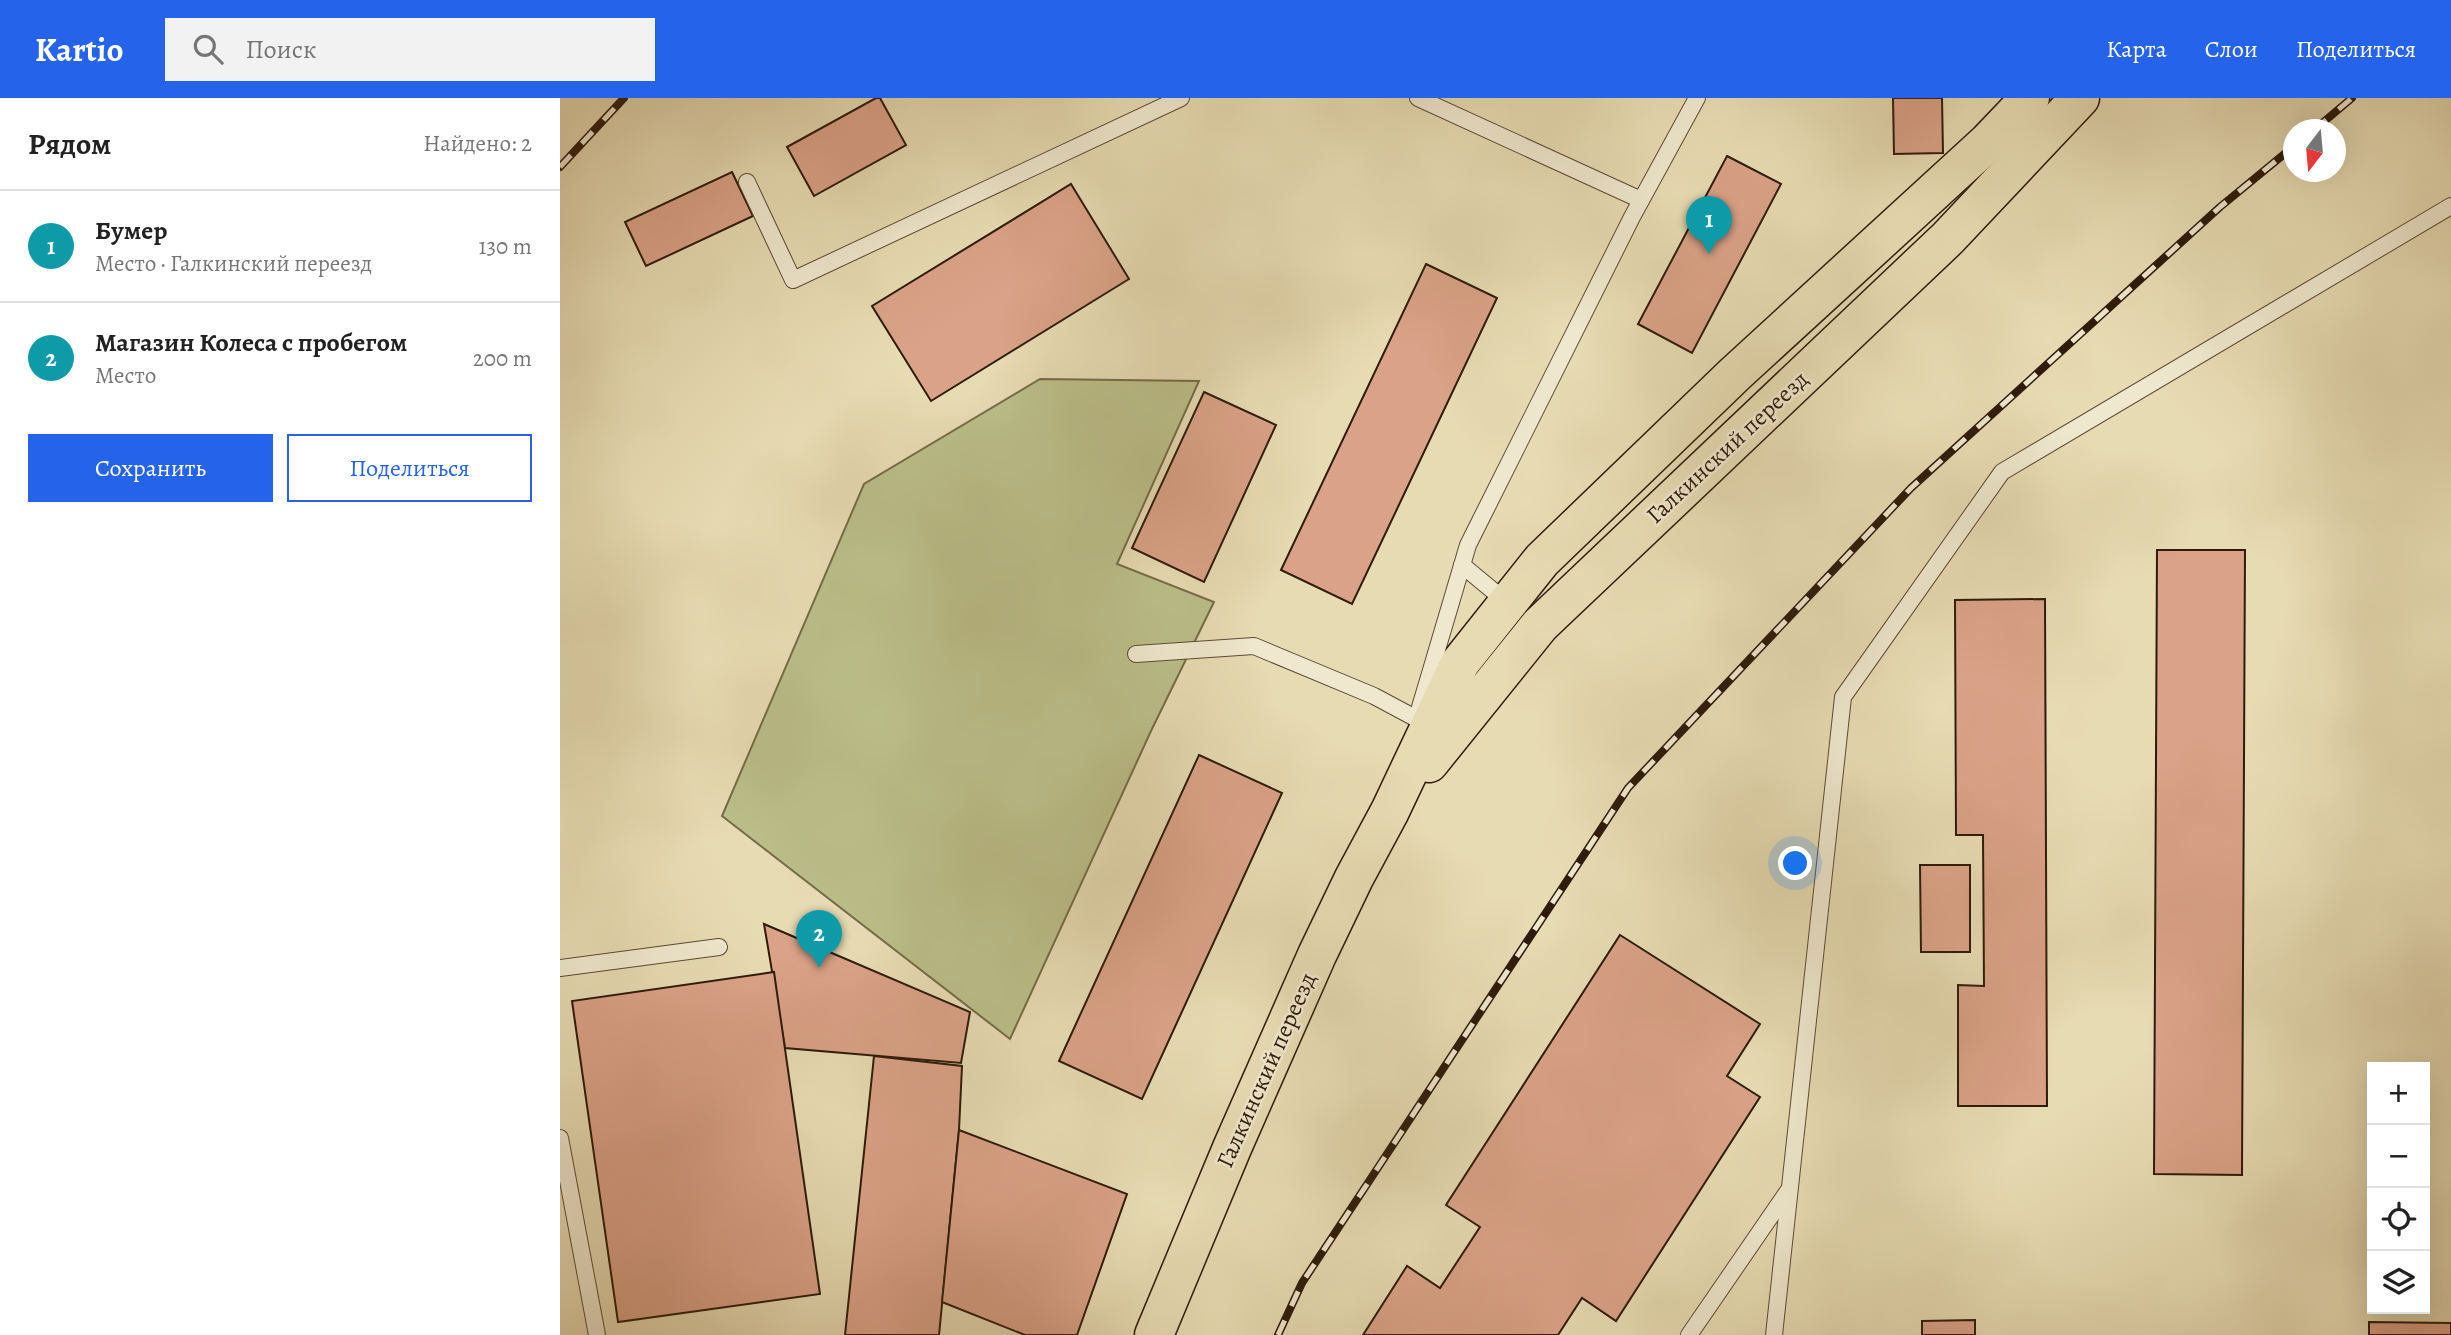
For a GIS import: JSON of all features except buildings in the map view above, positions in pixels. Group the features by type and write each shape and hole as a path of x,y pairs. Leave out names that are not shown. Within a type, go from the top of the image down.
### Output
{"main road":[{"name":"Галкинский переезд","path":"1524,614 1542,560 1735,374 1989,142 2030,98"},
{"name":"Галкинский переезд","path":"1154,1335 1232,1148 1354,878 1390,811 1524,614 1948,239 2080,98"}],"lane":[{"path":"747,182 793,280 1181,98"},
{"path":"1419,98 1641,200"},
{"path":"1390,811 1462,565 1474,533 1641,200 1697,98"},
{"path":"1774,1335 1843,697 2002,472 2451,206"},
{"path":"1462,565 1524,614"},
{"path":"1136,654 1254,646 1374,696 1417,719"},
{"path":"560,968 719,947"},
{"path":"560,1138 597,1335"},
{"path":"1689,1335 1790,1189"}],"green space":[{"path":"1040,379 1199,381 1117,564 1214,602 1151,731 1010,1039 722,816 864,484"}],"railway":[{"path":"560,167 624,98"},
{"path":"2327,119 2352,98"},
{"path":"1278,1335 1302,1283 1628,788 1911,488 2220,207 2283,155"}],"place":[{"name":"Бумер","path":"1709,254"},
{"name":"Магазин Колеса с пробегом","path":"819,968"}]}
